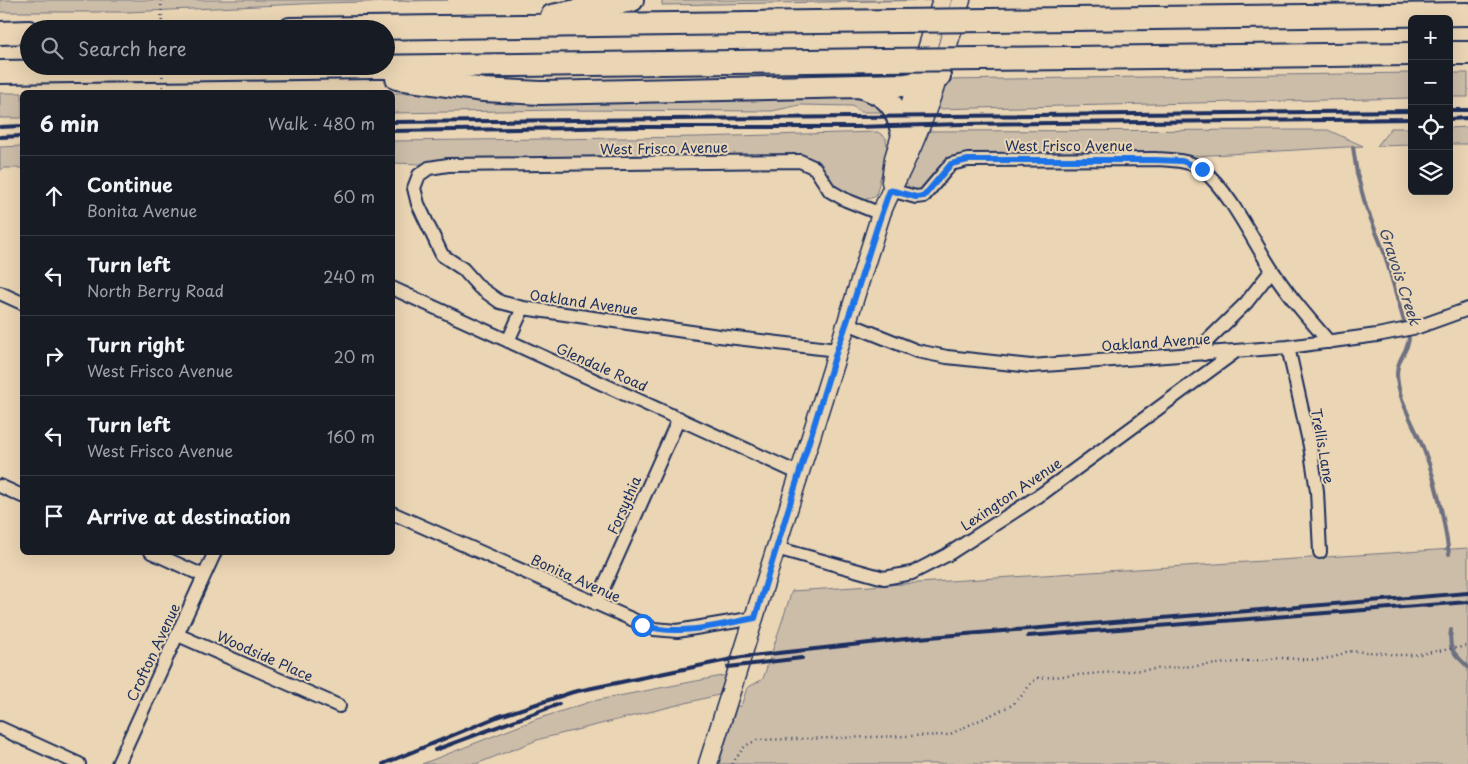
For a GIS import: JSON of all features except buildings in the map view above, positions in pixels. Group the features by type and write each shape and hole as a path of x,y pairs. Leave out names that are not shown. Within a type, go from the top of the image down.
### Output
{"highway":[{"path":"507,26 632,0"},
{"path":"395,28 1468,14"},
{"path":"0,33 20,32"},
{"path":"1453,53 1468,53"},
{"path":"395,67 1408,54"},
{"path":"0,72 20,72"},
{"path":"375,75 484,90 541,93 916,85 928,82 939,76"},
{"path":"859,86 875,91 888,100 896,110 902,131"}],"main road":[{"path":"890,190 894,158 942,0"},
{"path":"708,764 881,214 890,190 905,162 939,76 961,0"}],"street":[{"name":"West Frisco Avenue","path":"890,190 916,197 924,196 951,164 968,160 1182,161 1202,169 1223,192 1272,270"},
{"name":"West Frisco Avenue","path":"429,168 448,165 800,161 815,168 830,191 846,200 881,214"},
{"name":"Oakland Avenue","path":"429,168 419,175 414,188 418,204 442,255 463,269 478,286 500,302 523,308 719,336 837,350"},
{"path":"1204,354 1206,341 1246,303 1272,270 1311,321 1330,342"},
{"name":"Glendale Road","path":"395,289 800,474"},
{"path":"0,293 20,302"},
{"path":"508,341 523,308"},
{"name":"Oakland Avenue","path":"847,323 917,351 990,363 1031,366 1204,354 1330,342 1401,332 1468,308"},
{"name":"Trellis Lane","path":"1288,347 1310,446 1317,492 1320,552"},
{"name":"Lexington Avenue","path":"776,548 884,578 912,573 947,555 1043,494 1236,351"},
{"name":"Forsythia","path":"596,604 679,418"},
{"path":"0,486 20,495"},
{"name":"Bonita Avenue","path":"395,514 642,625 667,631 690,630 755,618"},
{"path":"158,555 204,576"},
{"name":"Crofton Avenue","path":"118,764 214,555"},
{"name":"Woodside Place","path":"178,635 339,706"},
{"path":"0,728 79,764"}],"path":[{"path":"161,0 162,20"},
{"path":"162,75 163,90"},
{"path":"732,764 745,746 757,740 948,735 1010,706 1038,678 1280,658 1317,660 1348,652 1383,653 1395,656 1441,652 1468,646"}],"shaded area":[{"path":"0,0 448,0 323,3 127,12 0,12"},
{"path":"938,0 662,5 662,1"},
{"path":"1408,73 1408,98 933,109 945,80"},
{"path":"1453,73 1468,73 1468,97 1453,97"},
{"path":"0,93 20,93 20,118 0,118"},
{"path":"395,93 449,96 868,97 887,112 861,112 852,106 800,105 772,111 559,110 395,113"},
{"path":"1468,127 1468,144 1453,144 1453,128"},
{"path":"1391,128 1408,128 1408,145 1377,146"},
{"path":"1328,130 1363,146 1194,156 1178,154 959,155 943,163 920,191 911,189 905,182 923,131"},
{"path":"878,132 886,138 887,150 876,196 863,199 850,196 838,189 828,179 818,162 799,155 444,160 421,164 395,163 395,141 699,137"},
{"path":"20,146 20,168 3,168 0,171 0,147"},
{"path":"1468,548 1468,764 719,764 737,706 741,706 747,688 763,679 792,591"},
{"path":"727,675 722,694 540,739 476,764 422,764 537,719 593,701"}],"waterway":[{"name":"Gravois Creek","path":"1353,147 1357,174 1366,207 1384,252 1409,339 1397,368 1400,394 1433,475 1449,554"},
{"name":"Gravois Creek","path":"1451,630 1451,647 1468,667"}],"railway":[{"path":"1453,110 1468,110"},
{"path":"395,122 1408,111"},
{"path":"1453,119 1468,118"},
{"path":"395,131 1408,119"},
{"path":"0,127 20,126"},
{"path":"0,137 20,136"},
{"path":"383,764 497,717 573,692 742,657 906,639 1468,593"},
{"path":"1028,636 1468,602"},
{"path":"728,667 802,658"},
{"path":"435,750 559,704"}],"route":[{"path":"642,625 654,629 677,631 755,618 837,350 890,190 916,197 924,196 951,164 968,160 1156,160 1182,161 1202,169"}]}
